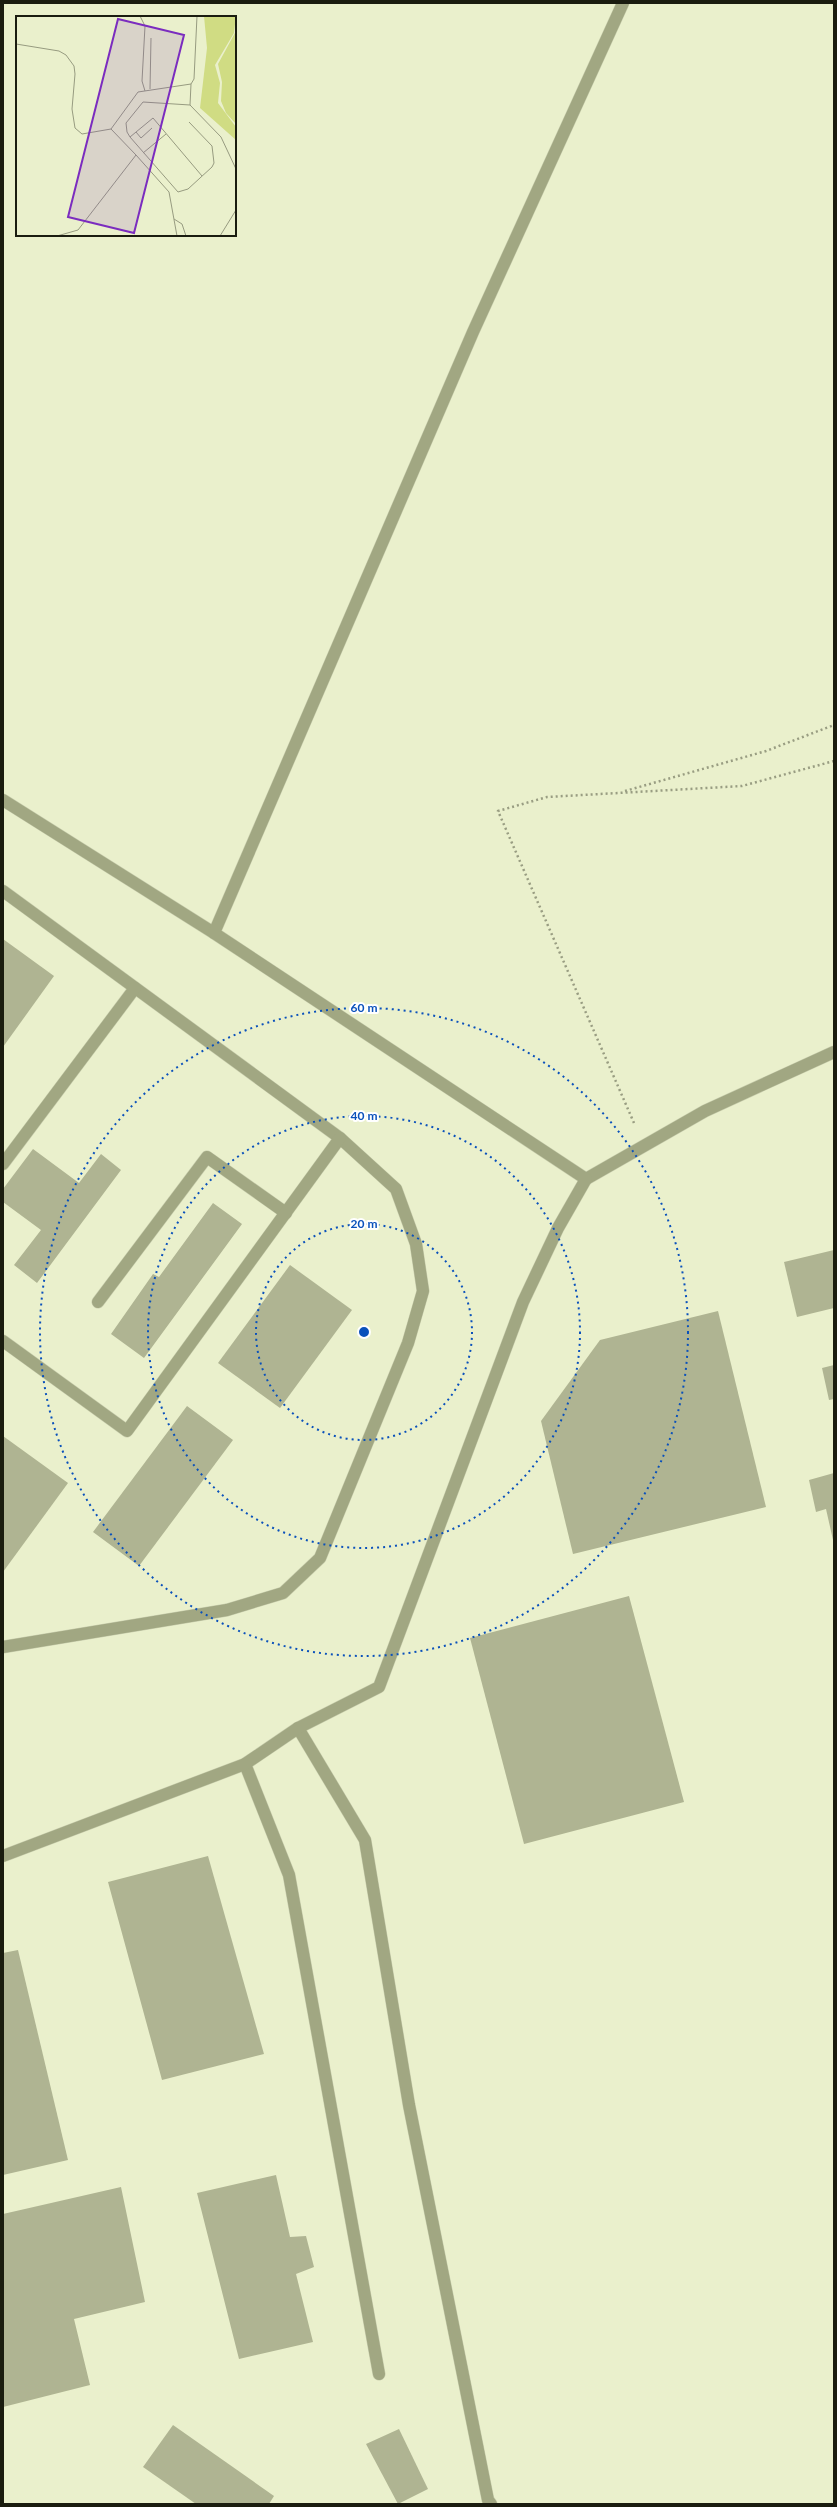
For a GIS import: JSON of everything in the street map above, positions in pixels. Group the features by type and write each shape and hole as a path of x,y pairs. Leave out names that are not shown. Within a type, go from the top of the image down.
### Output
{"lane":[{"path":"214,934 473,332 623,3"},
{"path":"3,800 214,934 586,1179"},
{"path":"3,891 340,1138 396,1189 416,1244 423,1290 408,1343 320,1558 283,1593 227,1610 3,1647"},
{"path":"3,1164 135,988"},
{"path":"3,1856 245,1764 298,1728 379,1687 523,1302 558,1228 586,1179 705,1111 834,1052"},
{"path":"3,1341 127,1431 340,1138"},
{"path":"98,1302 207,1157 286,1213"},
{"path":"298,1728 365,1840 409,2104 488,2500 491,2504"},
{"path":"245,1764 289,1875 379,2374"}],"path":[{"path":"618,793 766,751 834,725"},
{"path":"644,1146 498,812 547,797 742,786 834,761"}],"building":[{"path":"3,939 54,976 3,1047"},
{"path":"33,1149 79,1183 101,1154 121,1170 37,1283 14,1265 41,1230 3,1202 3,1189"},
{"path":"213,1203 242,1224 144,1358 111,1334 153,1274 159,1277"},
{"path":"834,1250 834,1308 797,1317 784,1262"},
{"path":"290,1265 352,1310 280,1408 218,1363"},
{"path":"718,1311 766,1507 573,1554 541,1421 600,1340"},
{"path":"834,1365 834,1399 829,1400 822,1368"},
{"path":"187,1406 233,1440 139,1566 93,1532"},
{"path":"3,1436 68,1483 3,1572"},
{"path":"834,1473 833,1540 826,1509 816,1512 809,1480"},
{"path":"629,1596 684,1802 524,1844 470,1638"},
{"path":"208,1856 264,2054 162,2080 108,1882"},
{"path":"18,1950 68,2160 3,2175 3,1953"},
{"path":"276,2175 290,2237 306,2236 314,2267 296,2274 313,2342 239,2359 197,2193"},
{"path":"121,2187 145,2302 74,2319 90,2385 3,2407 3,2214"},
{"path":"173,2425 274,2496 269,2504 196,2504 143,2467"},
{"path":"399,2429 428,2489 398,2504 366,2444"}]}
